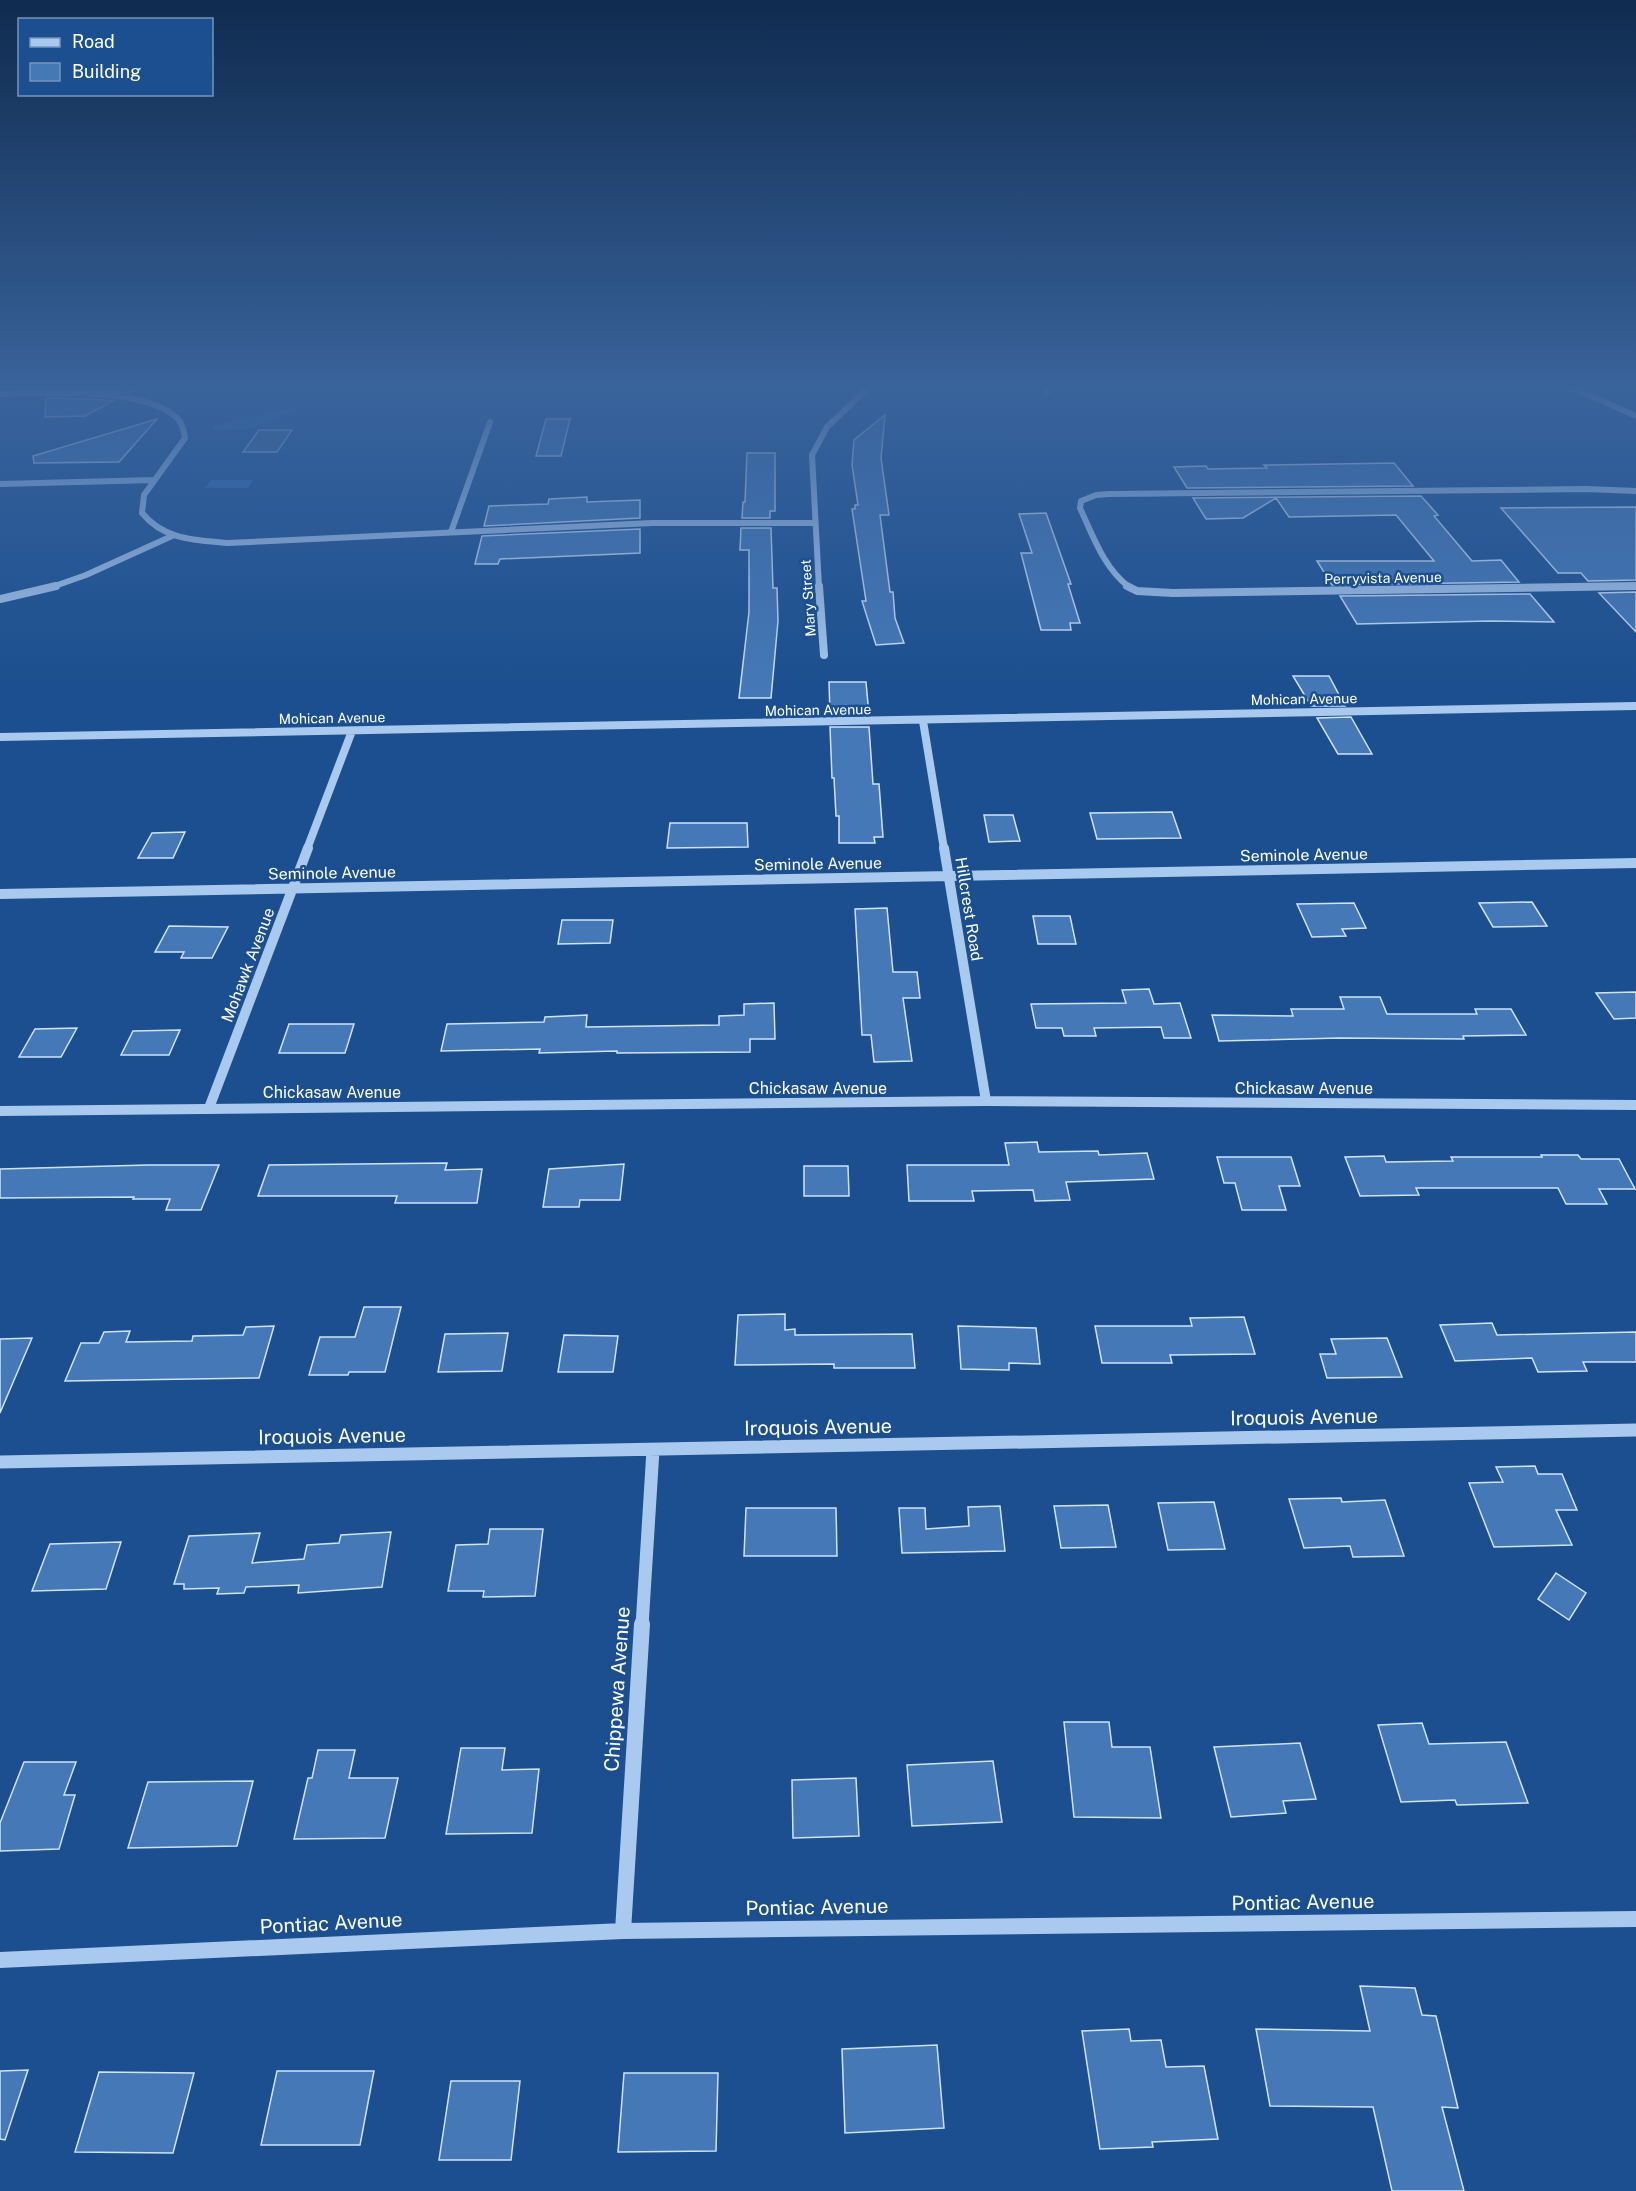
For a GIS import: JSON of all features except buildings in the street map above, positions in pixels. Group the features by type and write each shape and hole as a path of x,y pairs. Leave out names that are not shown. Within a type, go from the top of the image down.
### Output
{"street":[{"path":"151,485 144,495 142,513 151,526 172,536 228,543 652,523 814,523"},
{"path":"451,532 468,485"},
{"name":"Mary Street","path":"813,485 824,655"},
{"name":"Perryvista Avenue","path":"1636,491 1586,489 1109,494 1096,495 1081,501 1080,507 1102,554 1121,582 1131,589 1146,592 1636,586"},
{"path":"0,599 47,589 86,575 172,536"},
{"name":"Mohican Avenue","path":"0,737 1636,706"},
{"name":"Hillcrest Road","path":"923,721 986,1101"},
{"name":"Mohawk Avenue","path":"209,1108 352,732"},
{"name":"Seminole Avenue","path":"0,894 1636,863"},
{"name":"Chickasaw Avenue","path":"0,1111 986,1101 1636,1105"},
{"name":"Iroquois Avenue","path":"0,1461 1636,1430"},
{"name":"Chippewa Avenue","path":"623,1930 653,1450"},
{"name":"Pontiac Avenue","path":"0,1960 623,1930 1636,1919"}],"shaded area":[{"path":"207,485 250,485 248,488 205,488"}]}
